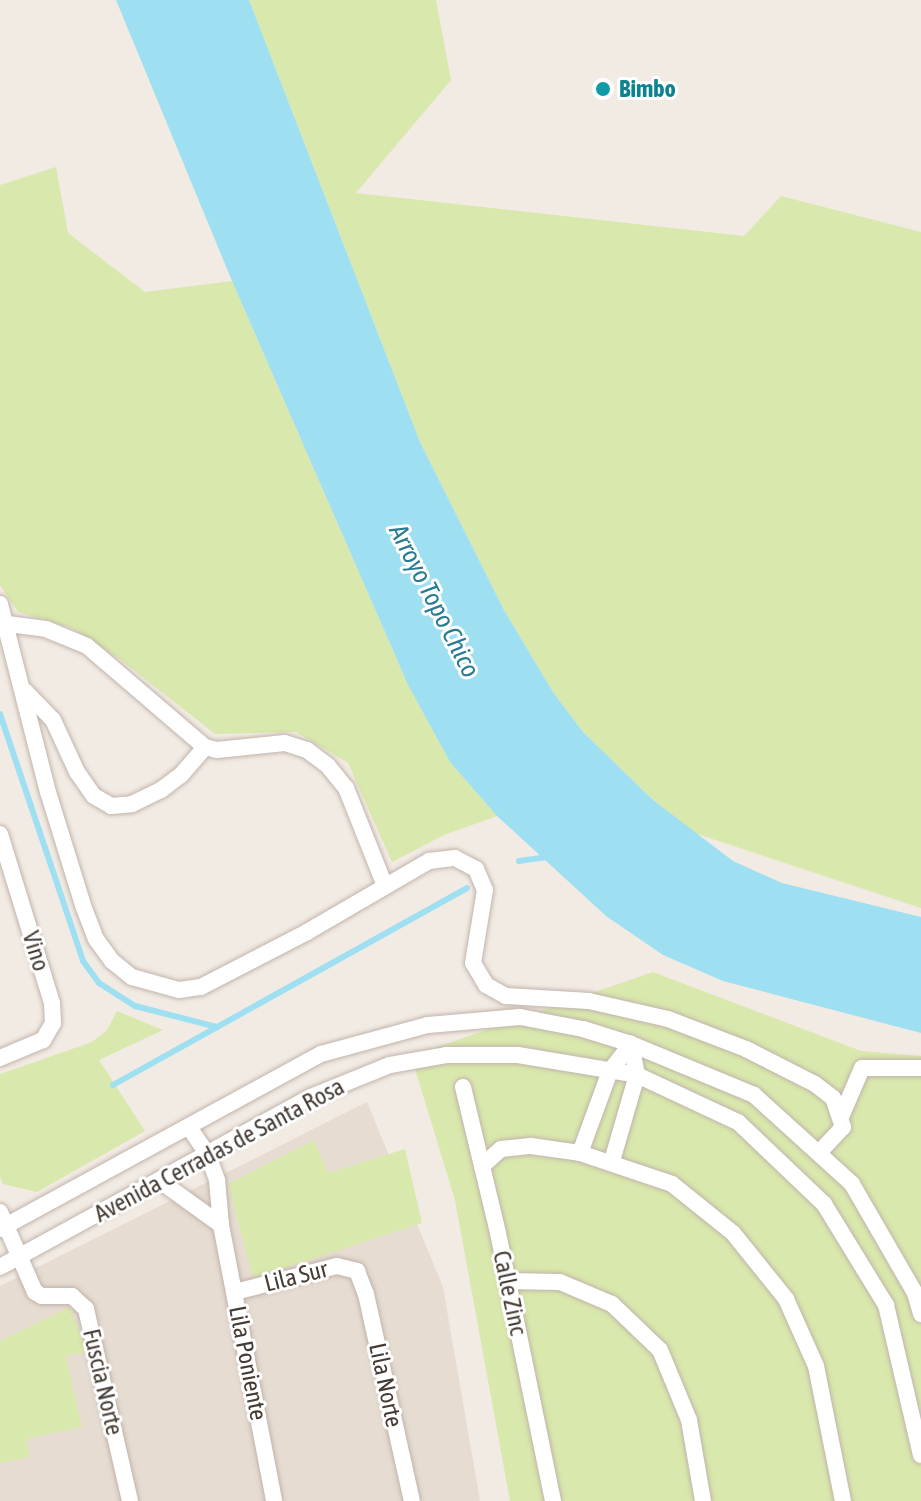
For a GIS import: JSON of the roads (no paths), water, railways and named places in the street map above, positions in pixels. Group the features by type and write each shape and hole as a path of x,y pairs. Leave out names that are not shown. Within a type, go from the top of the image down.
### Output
{"street":[{"path":"0,604 25,691 48,792 84,908 96,939 112,961 132,977 179,990 201,987 429,861 455,858 471,865 485,890 473,963 486,985 506,996 589,1001 668,1019 746,1049 815,1084 833,1098 843,1127 819,1153"},
{"path":"4,622 46,629 87,646 205,747 217,750 285,743 307,750 328,766 346,788 385,886"},
{"path":"25,691 53,720 77,772 94,796 111,806 132,804 161,790 181,775 205,747"},
{"name":"Vino","path":"0,834 52,1003 53,1023 43,1040 0,1058"},
{"name":"Avenida Cerradas de Santa Rosa","path":"2,1222 189,1127 321,1054 428,1025 520,1017 583,1029 631,1044 754,1095 852,1184 915,1293 921,1314"},
{"path":"580,1153 610,1071 631,1044"},
{"path":"612,1161 637,1075 631,1044"},
{"name":"Avenida Cerradas de Santa Rosa","path":"0,1267 333,1087 390,1065 446,1055 518,1055 637,1075 738,1122 824,1204 886,1305 921,1455"},
{"path":"841,1117 862,1068 921,1068"},
{"name":"Calle Zinc","path":"463,1087 508,1281 553,1501"},
{"path":"189,1127 208,1155 217,1180 221,1225"},
{"path":"482,1166 501,1149 531,1146 612,1161 672,1184 733,1233 786,1299 816,1366 843,1501"},
{"path":"160,1181 221,1225"},
{"path":"2,1222 20,1257"},
{"name":"Lila Poniente","path":"221,1225 274,1501"},
{"name":"Fuscia Norte","path":"20,1257 35,1292 42,1296 72,1296 86,1309 130,1501"},
{"name":"Lila Sur","path":"235,1292 337,1266 357,1271"},
{"name":"Lila Norte","path":"357,1271 366,1294 412,1501"},
{"path":"508,1281 560,1282 612,1304 660,1350 689,1420 703,1501"}],"water":[{"name":"Arroyo Topo Chico","path":"116,0 249,0 420,442 504,610 553,692 583,732 653,800 733,861 782,883 921,917 921,1033 723,981 663,955 606,916 497,816 450,762 408,685 232,281"}],"waterway":[{"path":"0,714 83,961 99,983 135,1006 217,1027"},
{"path":"519,861 547,857"},
{"path":"113,1085 467,888"}],"place":[{"name":"Bimbo","path":"603,89"}]}
